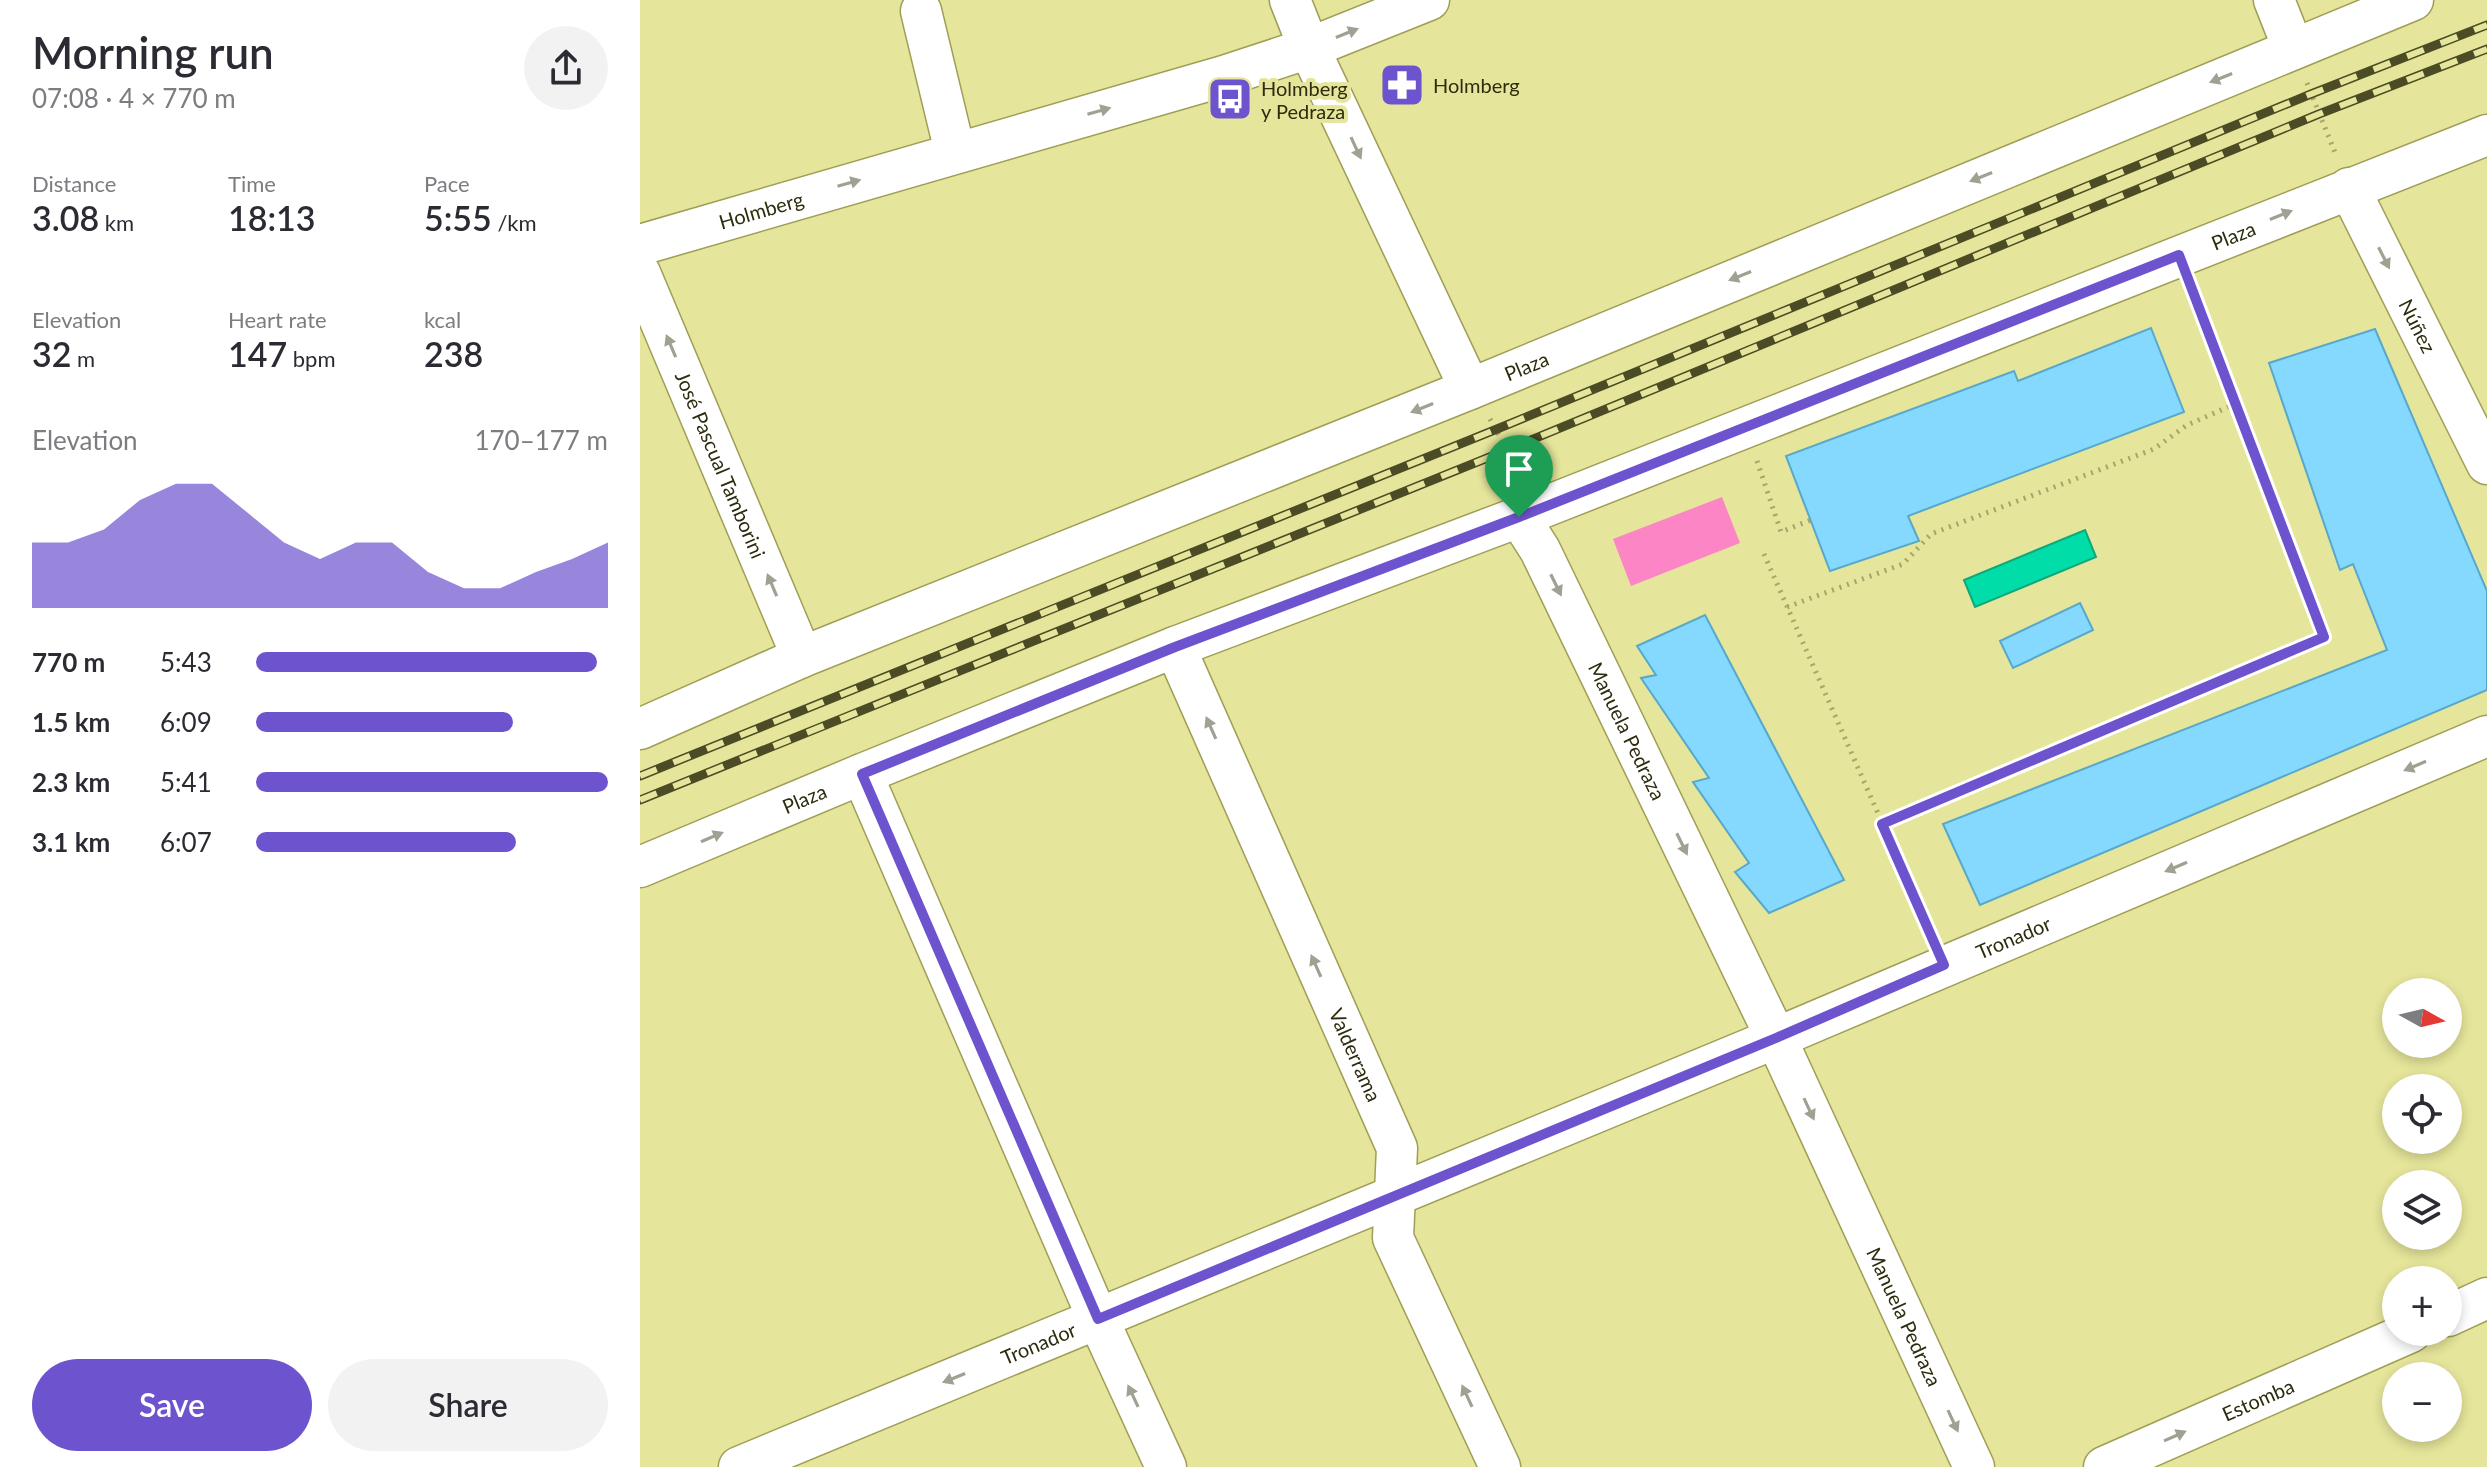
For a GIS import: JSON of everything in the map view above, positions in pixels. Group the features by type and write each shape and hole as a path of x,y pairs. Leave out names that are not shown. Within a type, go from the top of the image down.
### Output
{"street":[{"path":"1290,0 1309,48 1470,389"},
{"name":"Holmberg","path":"640,245 1224,76 1309,48 1429,0"},
{"path":"2274,0 2293,48"},
{"name":"Plaza","path":"640,729 802,657 1470,389 2413,0"},
{"path":"921,11 955,152"},
{"name":"Plaza","path":"640,867 1175,647 1519,517 2487,135"},
{"name":"Núñez","path":"2349,188 2487,464"},
{"name":"José Pascual Tamborini","path":"640,273 802,657"},
{"name":"Manuela Pedraza","path":"1519,517 1540,550 1776,1038 1974,1467"},
{"name":"Valderrama","path":"1175,647 1397,1148 1393,1238 1500,1467"},
{"name":"Tronador","path":"739,1467 1776,1038 2487,736"},
{"path":"862,774 1098,1319 1166,1467"},
{"path":"2462,1310 2487,1298"},
{"name":"Estomba","path":"2104,1467 2382,1345"}],"path":[{"path":"1882,824 2324,637 2179,255"},
{"path":"1470,389 1497,429 1527,486 1519,517"},
{"path":"1787,607 1903,564 1931,534 2154,449 2187,425 2235,404"},
{"path":"1755,456 1781,532 1811,520"},
{"path":"1764,554 1944,965"}],"shaded area":[{"path":"1722,497 1740,543 1631,586 1613,539"},
{"path":"2085,530 2096,557 1975,607 1964,580"}],"building":[{"path":"2151,328 2184,412 1908,516 1919,541 1830,571 1786,456 2014,371 2018,381"},
{"path":"2375,329 2487,591 2487,690 1980,905 1943,824 2387,650 2353,564 2340,570 2269,363"},
{"path":"2080,603 2093,630 2013,668 2000,641"},
{"path":"1705,615 1844,880 1769,913 1735,872 1749,863 1693,782 1709,778 1641,678 1656,675 1637,646"}],"railway":[{"path":"640,776 2487,25"},
{"path":"640,800 1507,450 2319,114 2487,49"}],"place":[{"name":"Holmberg","path":"1402,85"},
{"name":"Holmberg y Pedraza","path":"1230,99"}],"route":[{"path":"2179,255 2324,637 1882,824 1944,965 1776,1038 1098,1319 862,774 1175,647 1519,517 2179,255"}]}
